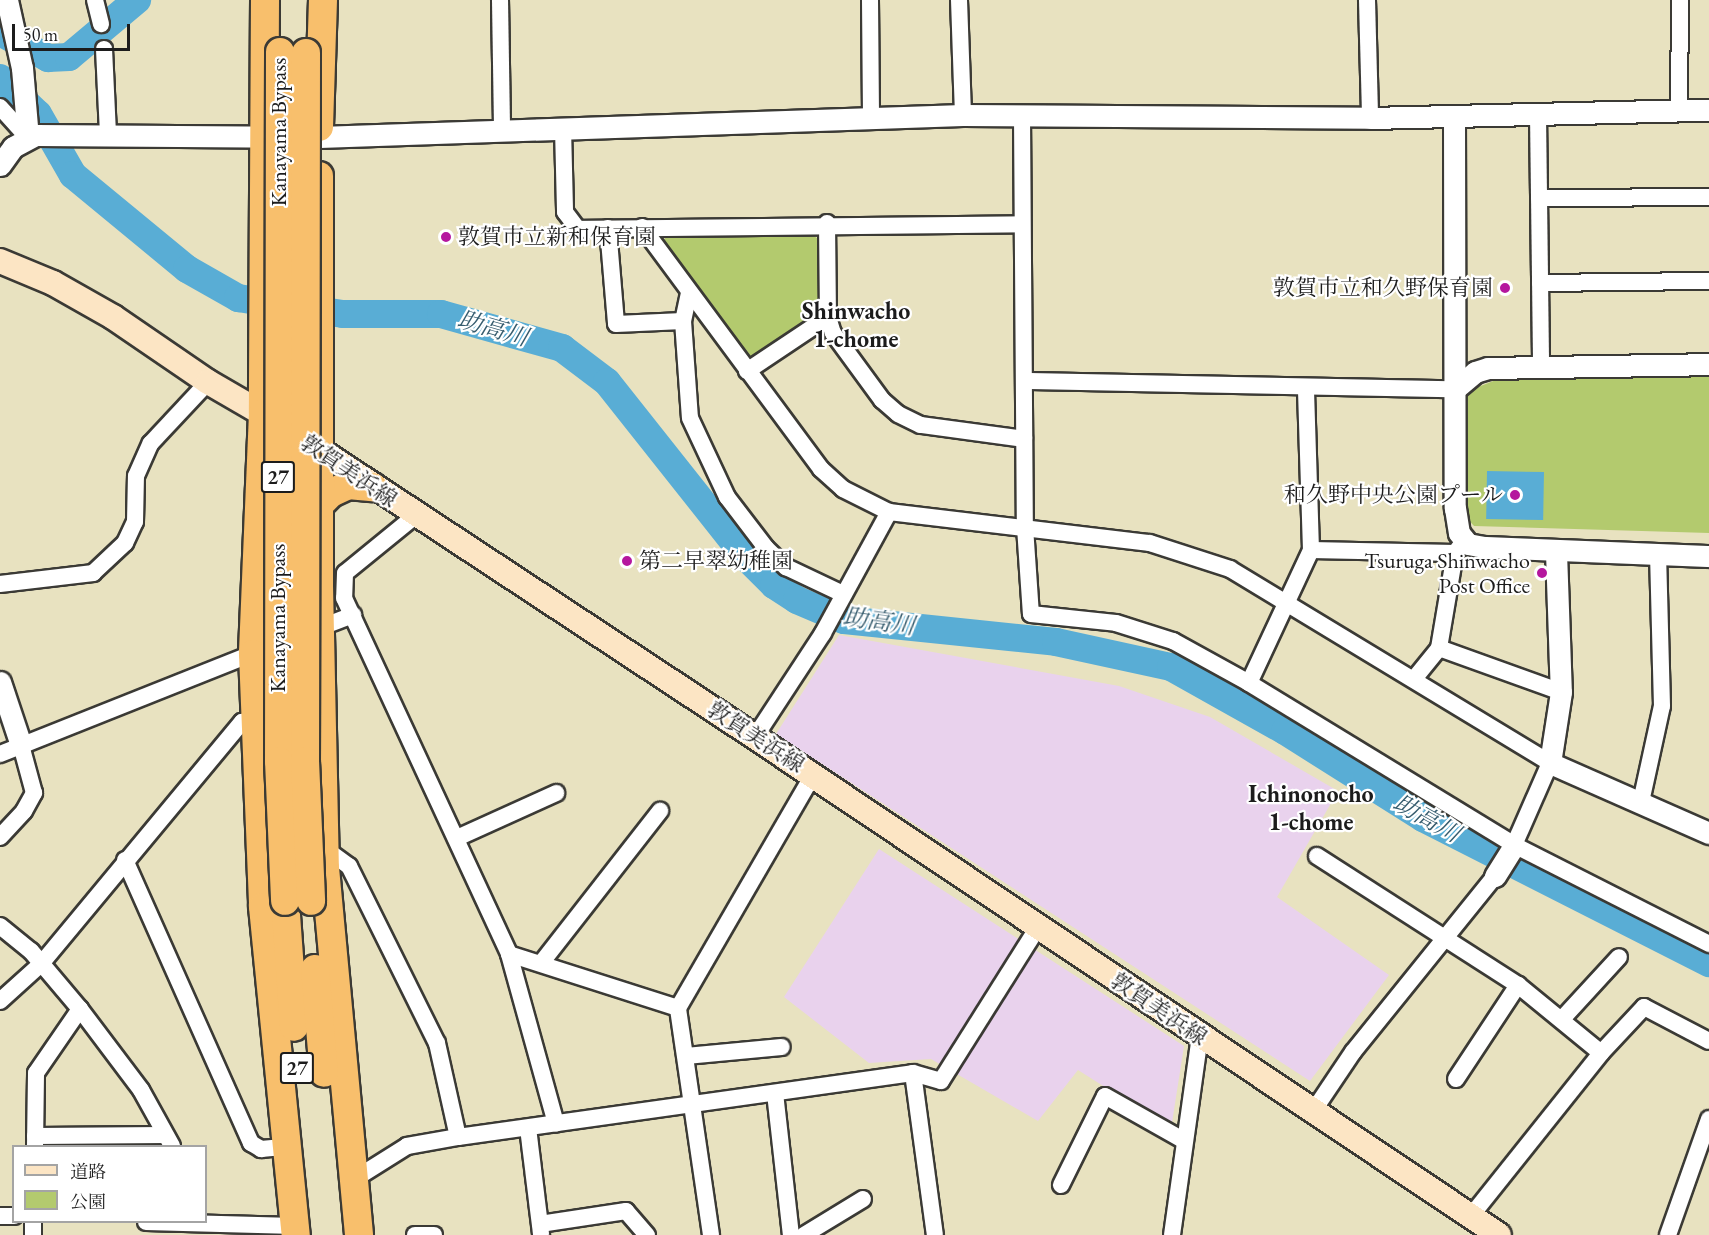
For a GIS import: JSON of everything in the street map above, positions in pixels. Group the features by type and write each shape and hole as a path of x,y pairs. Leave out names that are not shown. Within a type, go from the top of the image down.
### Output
{"highway":[{"path":"265,0 263,413 253,654 263,907 286,1147 302,1232"},
{"name":"Kanayama Bypass","path":"280,0 293,53 304,761 294,1040 302,1232"},
{"name":"Kanayama Bypass","path":"293,53 306,0"},
{"path":"323,0 319,137 320,628 324,848 359,1235"},
{"path":"320,504 331,493 348,485 373,487"},
{"name":"Kanayama Bypass","path":"298,901 318,1013 340,1235"}],"main road":[{"name":"敦賀美浜線","path":"0,261 53,283 113,317 208,382 263,413 415,516 813,775 1312,1113 1499,1235"}],"street":[{"path":"7,0 22,68 32,136"},
{"path":"95,0 101,24"},
{"path":"500,0 502,132"},
{"path":"870,0 871,119"},
{"path":"959,0 963,115"},
{"path":"1367,0 1370,118"},
{"path":"1679,111 1680,0"},
{"path":"104,49 108,135"},
{"path":"0,107 32,136"},
{"path":"0,165 13,147 32,136 61,135 319,137 963,115 1370,118 1709,110"},
{"path":"1538,114 1541,367"},
{"path":"1022,116 1025,527 1031,614 1116,623 1173,641 1249,683 1514,845 1709,944"},
{"path":"1414,679 1439,648 1460,547 1456,518 1454,117"},
{"path":"563,128 565,212 578,229 827,223 1021,224"},
{"path":"1539,198 1709,197"},
{"path":"827,223 828,317 833,333 882,400 898,414 921,425 1024,439"},
{"path":"642,227 689,294 821,469 859,500 889,512 1150,543 1185,552 1230,568 1550,763 1709,833"},
{"path":"608,228 616,324 682,321"},
{"path":"1540,283 1709,281"},
{"path":"689,294 682,321 690,418 727,497 766,548 786,567 843,594"},
{"path":"747,371 828,317"},
{"path":"1025,381 1306,389 1455,389 1475,372 1488,368 1709,364"},
{"path":"0,584 93,573 125,543 135,522 136,476 151,443 208,382"},
{"path":"1249,683 1289,602 1311,550 1306,389"},
{"path":"755,737 823,633 889,512"},
{"path":"415,516 345,573 344,598 509,954 556,1125"},
{"path":"1311,550 1484,547 1557,552 1709,556"},
{"path":"1312,1113 1353,1052 1495,876 1514,845 1550,763 1561,692 1557,552"},
{"path":"1641,802 1662,706 1658,554"},
{"path":"0,754 353,615"},
{"path":"1439,648 1561,692"},
{"path":"0,682 34,793 0,837"},
{"path":"0,1001 40,964 242,722 256,721"},
{"path":"711,1235 678,1008 813,775"},
{"path":"457,838 556,793"},
{"path":"542,962 660,810"},
{"path":"324,848 349,866 436,1043 458,1137"},
{"path":"1317,856 1518,985 1601,1053"},
{"path":"125,860 251,1143 261,1149 286,1147"},
{"path":"0,926 40,964 80,1009 141,1090 169,1141 35,1141 36,1073 80,1009"},
{"path":"353,1180 407,1146 458,1137 913,1073 942,1081 1038,927"},
{"path":"509,954 542,962 678,1008"},
{"path":"1562,1019 1619,957"},
{"path":"1456,1078 1518,985"},
{"path":"1471,1216 1601,1053 1644,1007 1709,1041"},
{"path":"1172,1235 1183,1140 1200,1037"},
{"path":"686,1056 782,1047"},
{"path":"913,1073 940,1234"},
{"path":"775,1093 791,1235"},
{"path":"1061,1185 1105,1096 1183,1140"},
{"path":"1668,1235 1709,1119"},
{"path":"528,1128 540,1229 626,1211 647,1235"},
{"path":"804,1235 863,1199"},
{"path":"159,1223 184,1227 302,1232"},
{"path":"415,1235 434,1235"}],"shaded area":[{"path":"839,635 1119,686 1210,717 1338,791 1277,897 1389,975 1310,1081 776,734"},
{"path":"879,849 1184,1046 1171,1129 1078,1070 1038,1121 931,1059 869,1063 784,997"}],"green space":[{"path":"808,232 820,240 819,314 760,357 751,357 664,240 668,234"},
{"path":"1709,375 1709,533 1474,526 1465,516 1464,398 1473,389 1506,376"}],"water":[{"name":"和久野中央公園プール","path":"1487,471 1544,472 1543,520 1486,519"}],"waterway":[{"path":"0,32 48,58 69,57 137,0"},
{"name":"助高川","path":"0,78 38,114 73,175 187,269 238,298 343,314 441,314 562,348 607,382 745,556 774,585 797,600 844,620 1056,642 1171,667 1285,731 1423,818 1709,963"}],"place":[{"name":"敦賀市立新和保育園","path":"446,237"},
{"name":"敦賀市立和久野保育園","path":"1505,288"},
{"name":"和久野中央公園プール","path":"1515,495"},
{"name":"第二早翠幼稚園","path":"627,561"},
{"name":"Tsuruga Shinwacho Post Office","path":"1542,573"}],"district":[{"name":"Shinwacho 1-chome","path":"856,325"},
{"name":"Ichinonocho 1-chome","path":"1311,808"}]}
